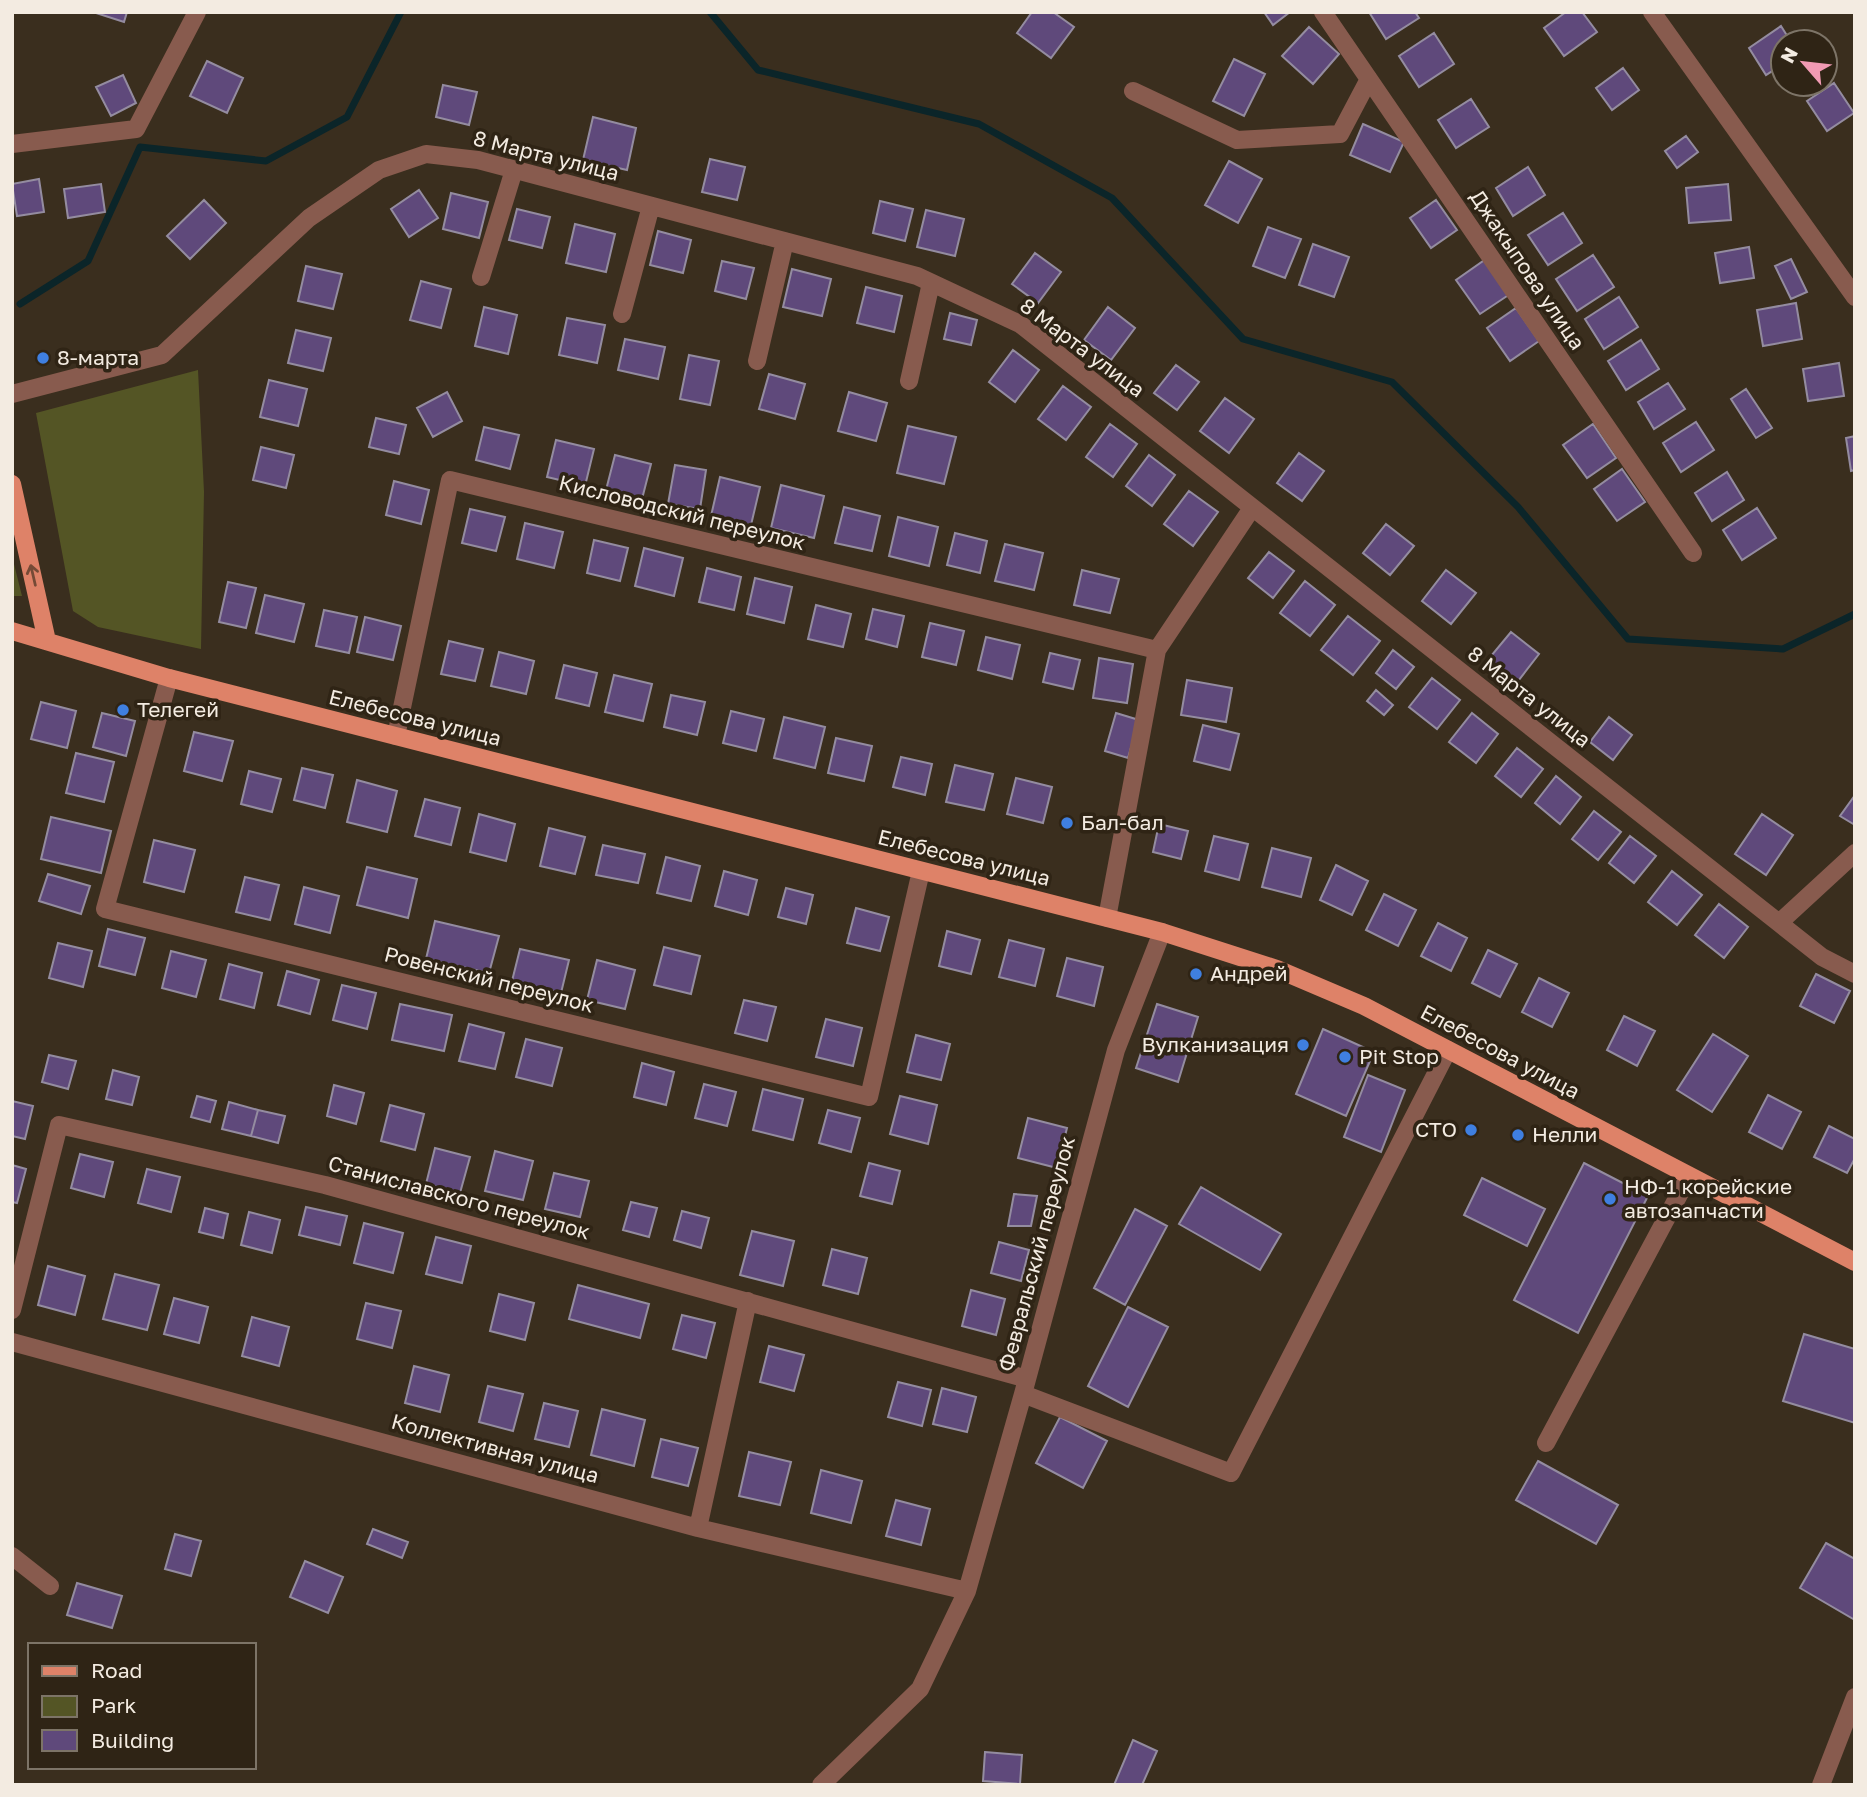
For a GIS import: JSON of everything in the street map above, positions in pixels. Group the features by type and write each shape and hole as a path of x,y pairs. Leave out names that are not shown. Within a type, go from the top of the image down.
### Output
{"main road":[{"path":"12,484 47,641"},
{"name":"Елебесова улица","path":"12,631 169,678 1161,932 1277,970 1364,1006 1855,1262"}],"street":[{"path":"12,144 136,129 197,12"},
{"name":"Джакыпова улица","path":"1323,12 1693,553"},
{"path":"1652,12 1855,297"},
{"path":"1133,91 1237,140 1340,134 1369,79"},
{"name":"8 Марта улица","path":"12,394 162,355 309,218 379,170 426,154 478,160 917,276 1020,324 1822,957 1855,974"},
{"path":"481,277 514,170"},
{"path":"622,314 651,206"},
{"path":"757,361 785,241"},
{"path":"909,381 931,283"},
{"name":"Кисловодский переулок","path":"396,736 450,480 1157,650"},
{"path":"1107,918 1157,650 1252,508"},
{"name":"Ровенский переулок","path":"169,678 105,909 870,1097 921,870"},
{"path":"1779,923 1855,853"},
{"name":"Февральский переулок","path":"821,1785 920,1689 967,1591 1116,1050 1161,932"},
{"name":"Станиславского переулок","path":"12,1310 59,1125 325,1185 748,1301 1025,1387 1231,1473 1448,1050"},
{"path":"1546,1443 1689,1176"},
{"path":"698,1528 748,1301"},
{"name":"Коллективная улица","path":"12,1342 698,1528 967,1591"},
{"path":"12,1556 50,1586"},
{"path":"1821,1785 1855,1697"}],"green space":[{"path":"198,370 204,492 201,649 98,627 73,611 36,413"},
{"path":"12,556 22,596 12,596"}],"building":[{"path":"93,12 127,12 124,22"},
{"path":"1032,12 1053,12 1074,27 1051,58 1017,33"},
{"path":"1264,12 1290,12 1273,25"},
{"path":"1369,12 1415,12 1419,18 1386,39"},
{"path":"1566,12 1582,12 1597,32 1564,56 1544,28"},
{"path":"1309,27 1339,54 1313,84 1282,56"},
{"path":"1434,33 1454,64 1419,87 1399,56"},
{"path":"1769,34 1769,73 1766,75 1749,48"},
{"path":"1234,59 1265,74 1244,116 1213,101"},
{"path":"207,61 243,78 227,113 190,96"},
{"path":"1623,68 1639,90 1612,110 1596,88"},
{"path":"123,75 136,103 111,116 96,87"},
{"path":"443,85 477,92 469,125 436,117"},
{"path":"1839,90 1854,113 1827,131 1807,101 1812,98 1839,98"},
{"path":"1471,99 1489,127 1456,148 1438,120"},
{"path":"593,117 636,128 627,170 583,160"},
{"path":"1363,124 1404,142 1390,172 1350,155"},
{"path":"1686,136 1698,152 1677,168 1665,151"},
{"path":"710,159 745,167 737,200 702,192"},
{"path":"1229,161 1262,179 1238,223 1205,205"},
{"path":"1528,167 1545,195 1513,216 1496,188"},
{"path":"39,179 44,212 17,216 12,184"},
{"path":"101,184 105,212 68,218 64,189"},
{"path":"1728,184 1731,220 1689,223 1686,188"},
{"path":"419,190 438,218 409,237 391,209"},
{"path":"451,193 488,202 479,238 443,229"},
{"path":"204,200 226,223 190,259 167,236"},
{"path":"1436,200 1457,230 1431,248 1410,218"},
{"path":"880,201 913,209 905,241 873,233"},
{"path":"517,209 550,217 542,248 509,240"},
{"path":"926,210 964,219 955,256 917,247"},
{"path":"1563,213 1582,243 1548,265 1528,235"},
{"path":"575,224 615,234 606,272 566,263"},
{"path":"1268,227 1301,239 1285,278 1253,266"},
{"path":"658,231 691,240 683,273 650,265"},
{"path":"1313,244 1349,257 1334,297 1299,285"},
{"path":"1749,247 1754,278 1720,283 1715,253"},
{"path":"1035,253 1061,272 1038,303 1012,284"},
{"path":"1593,255 1614,287 1577,311 1556,279"},
{"path":"1486,259 1510,294 1480,314 1456,280"},
{"path":"1791,259 1807,292 1791,299 1775,266"},
{"path":"722,261 754,268 746,299 715,291"},
{"path":"306,266 342,274 333,309 298,301"},
{"path":"792,269 831,279 822,316 783,307"},
{"path":"421,281 451,289 441,328 410,320"},
{"path":"866,287 902,296 894,332 857,323"},
{"path":"1619,297 1638,327 1604,349 1585,319"},
{"path":"1796,303 1802,339 1763,346 1757,310"},
{"path":"484,307 517,315 508,354 475,346"},
{"path":"1108,307 1135,328 1111,360 1084,340"},
{"path":"1516,308 1539,341 1510,361 1487,328"},
{"path":"950,313 977,320 971,345 944,339"},
{"path":"567,318 605,325 597,363 559,355"},
{"path":"296,330 331,338 323,371 288,363"},
{"path":"625,339 665,347 658,379 618,370"},
{"path":"1641,340 1659,369 1626,390 1608,361"},
{"path":"1013,350 1039,370 1015,402 989,382"},
{"path":"689,355 719,361 710,405 680,399"},
{"path":"1839,363 1844,396 1808,401 1803,369"},
{"path":"1176,365 1199,382 1177,410 1154,393"},
{"path":"769,374 805,384 795,419 759,409"},
{"path":"269,380 307,389 298,426 260,417"},
{"path":"1668,383 1685,409 1654,429 1638,402"},
{"path":"1063,386 1091,407 1066,440 1038,419"},
{"path":"1746,389 1772,428 1756,438 1731,399"},
{"path":"447,392 462,421 433,437 417,408"},
{"path":"849,392 887,403 876,441 838,431"},
{"path":"1225,398 1254,419 1229,453 1200,431"},
{"path":"376,418 406,425 399,454 369,447"},
{"path":"1696,422 1714,450 1681,472 1663,443"},
{"path":"1110,424 1137,444 1113,477 1086,457"},
{"path":"1593,424 1616,458 1587,478 1563,445"},
{"path":"908,426 956,437 944,484 897,473"},
{"path":"484,427 519,435 510,469 476,460"},
{"path":"1855,436 1855,470 1851,471 1846,438"},
{"path":"556,440 594,449 585,486 547,477"},
{"path":"261,447 294,455 286,488 253,480"},
{"path":"1299,453 1324,471 1302,501 1277,483"},
{"path":"615,455 651,464 642,499 606,490"},
{"path":"1149,455 1175,475 1152,506 1126,486"},
{"path":"675,465 706,470 700,509 668,504"},
{"path":"1622,469 1645,502 1617,521 1594,489"},
{"path":"1727,472 1744,500 1712,521 1695,493"},
{"path":"720,477 760,487 751,525 711,516"},
{"path":"394,481 429,490 421,524 386,515"},
{"path":"781,485 824,496 814,538 771,528"},
{"path":"1189,491 1218,512 1193,546 1164,524"},
{"path":"844,507 880,516 872,551 835,543"},
{"path":"1757,508 1776,538 1742,560 1723,530"},
{"path":"470,509 505,517 496,551 462,543"},
{"path":"898,517 938,527 929,566 889,556"},
{"path":"525,523 563,532 554,568 517,559"},
{"path":"1386,524 1414,546 1390,575 1363,553"},
{"path":"955,533 987,541 980,573 947,565"},
{"path":"594,540 628,548 620,581 587,573"},
{"path":"1005,544 1043,553 1034,590 995,581"},
{"path":"644,548 683,558 674,596 635,586"},
{"path":"1269,552 1294,571 1273,598 1248,578"},
{"path":"707,568 741,577 734,610 699,602"},
{"path":"1082,570 1119,579 1110,613 1074,605"},
{"path":"1446,570 1476,593 1451,624 1422,601"},
{"path":"755,578 792,587 784,623 747,614"},
{"path":"1305,581 1335,605 1310,636 1280,613"},
{"path":"228,582 256,588 246,628 219,622"},
{"path":"265,595 304,604 294,642 256,633"},
{"path":"816,605 851,614 843,647 808,639"},
{"path":"873,609 904,616 897,647 866,639"},
{"path":"324,610 357,617 349,653 316,646"},
{"path":"1348,616 1380,641 1353,675 1321,650"},
{"path":"365,617 401,626 393,660 357,652"},
{"path":"930,623 964,631 956,665 922,657"},
{"path":"1511,632 1539,654 1515,685 1486,662"},
{"path":"986,637 1020,645 1012,679 978,670"},
{"path":"449,641 483,649 475,681 441,674"},
{"path":"1393,650 1414,667 1396,689 1376,673"},
{"path":"499,652 534,661 526,694 491,686"},
{"path":"1050,653 1080,660 1073,689 1043,682"},
{"path":"1099,658 1133,664 1127,703 1093,698"},
{"path":"564,665 597,673 589,706 556,698"},
{"path":"614,675 652,684 643,721 605,712"},
{"path":"1432,678 1460,700 1437,729 1409,707"},
{"path":"1187,680 1232,688 1226,722 1181,715"},
{"path":"1376,690 1393,705 1384,715 1367,701"},
{"path":"671,695 705,702 697,735 664,727"},
{"path":"41,702 76,711 67,748 31,739"},
{"path":"731,711 764,719 756,751 723,743"},
{"path":"102,713 135,721 126,756 93,747"},
{"path":"1116,713 1139,720 1128,758 1105,751"},
{"path":"1472,713 1498,734 1476,763 1449,742"},
{"path":"784,717 825,727 815,768 774,758"},
{"path":"1609,717 1632,735 1613,760 1590,742"},
{"path":"1203,725 1239,734 1230,770 1194,761"},
{"path":"194,732 233,741 222,781 184,771"},
{"path":"836,738 872,746 864,781 828,773"},
{"path":"1517,748 1543,769 1521,797 1495,776"},
{"path":"76,753 114,762 104,802 66,793"},
{"path":"901,757 932,764 925,795 893,787"},
{"path":"955,765 993,774 984,810 946,802"},
{"path":"302,768 333,775 325,808 294,800"},
{"path":"249,771 281,779 272,812 241,804"},
{"path":"1556,776 1581,797 1560,824 1535,803"},
{"path":"1016,778 1052,787 1043,823 1007,814"},
{"path":"357,780 397,791 387,832 347,822"},
{"path":"1855,795 1855,825 1840,816"},
{"path":"425,799 460,808 451,845 415,836"},
{"path":"1594,811 1621,832 1598,860 1572,839"},
{"path":"479,814 515,824 506,861 470,852"},
{"path":"1762,814 1793,835 1766,875 1735,854"},
{"path":"51,817 111,831 101,873 41,859"},
{"path":"1159,824 1188,831 1181,859 1153,852"},
{"path":"549,828 585,837 575,874 540,866"},
{"path":"1214,836 1248,844 1239,880 1205,871"},
{"path":"1630,836 1656,856 1634,883 1609,863"},
{"path":"154,840 195,850 184,892 144,882"},
{"path":"603,845 645,854 638,883 596,875"},
{"path":"1272,848 1311,858 1301,897 1262,887"},
{"path":"666,857 700,866 691,901 657,893"},
{"path":"1336,865 1368,881 1352,915 1320,900"},
{"path":"367,867 417,879 408,918 357,905"},
{"path":"724,871 757,880 748,915 715,906"},
{"path":"1672,871 1702,895 1677,925 1648,902"},
{"path":"48,874 90,886 81,914 39,901"},
{"path":"245,877 279,885 270,920 236,912"},
{"path":"304,887 339,896 330,933 295,924"},
{"path":"786,888 813,895 806,924 778,917"},
{"path":"1384,894 1416,910 1398,946 1366,930"},
{"path":"1719,904 1748,927 1724,958 1695,935"},
{"path":"856,908 889,917 880,951 847,943"},
{"path":"435,921 499,936 489,973 426,959"},
{"path":"1438,923 1467,938 1451,971 1421,956"},
{"path":"108,929 145,938 135,975 99,966"},
{"path":"947,931 980,940 971,974 939,966"},
{"path":"1009,940 1044,949 1035,986 999,977"},
{"path":"58,943 92,951 83,987 49,978"},
{"path":"664,947 700,956 691,994 654,985"},
{"path":"520,949 569,960 561,993 512,981"},
{"path":"1488,950 1517,964 1500,997 1472,983"},
{"path":"171,951 206,960 196,997 162,988"},
{"path":"1067,958 1103,967 1094,1006 1057,996"},
{"path":"597,960 635,970 625,1009 587,1000"},
{"path":"229,964 262,973 254,1008 220,999"},
{"path":"287,971 319,980 310,1014 278,1005"},
{"path":"1816,974 1850,991 1834,1023 1800,1006"},
{"path":"1539,978 1569,993 1552,1027 1522,1012"},
{"path":"342,985 376,993 367,1029 333,1020"},
{"path":"744,1000 776,1007 767,1041 735,1033"},
{"path":"400,1004 452,1015 444,1051 392,1040"},
{"path":"1157,1004 1198,1017 1178,1082 1136,1068"},
{"path":"1624,1016 1655,1031 1637,1066 1607,1050"},
{"path":"826,1019 862,1028 853,1066 816,1057"},
{"path":"469,1024 504,1033 495,1069 459,1061"},
{"path":"1323,1029 1374,1052 1346,1116 1296,1094"},
{"path":"1713,1034 1748,1056 1712,1112 1677,1090"},
{"path":"916,1035 950,1044 941,1080 907,1072"},
{"path":"526,1039 562,1048 552,1086 516,1077"},
{"path":"49,1055 76,1061 68,1089 42,1082"},
{"path":"642,1063 674,1072 666,1105 634,1097"},
{"path":"113,1070 139,1077 132,1105 106,1099"},
{"path":"1368,1075 1405,1090 1381,1152 1344,1137"},
{"path":"704,1084 736,1092 727,1126 695,1118"},
{"path":"334,1085 364,1093 356,1124 327,1116"},
{"path":"763,1089 803,1099 793,1140 753,1130"},
{"path":"1768,1095 1801,1112 1782,1149 1749,1132"},
{"path":"197,1096 216,1101 210,1122 191,1117"},
{"path":"900,1096 937,1105 928,1144 890,1134"},
{"path":"12,1101 33,1106 25,1139 12,1136"},
{"path":"229,1102 258,1110 251,1136 222,1129"},
{"path":"390,1105 424,1114 415,1150 381,1141"},
{"path":"258,1110 285,1116 278,1143 251,1136"},
{"path":"828,1110 860,1118 851,1152 819,1143"},
{"path":"1028,1118 1067,1128 1057,1168 1018,1158"},
{"path":"1829,1126 1855,1139 1855,1158 1847,1173 1814,1157"},
{"path":"435,1148 470,1157 460,1193 426,1184"},
{"path":"495,1151 533,1161 523,1200 485,1191"},
{"path":"80,1154 113,1162 104,1197 71,1188"},
{"path":"869,1163 900,1171 892,1204 860,1196"},
{"path":"1584,1163 1648,1196 1578,1333 1514,1300"},
{"path":"12,1165 26,1169 17,1203 12,1202"},
{"path":"147,1169 180,1177 171,1212 138,1203"},
{"path":"554,1173 589,1181 580,1217 545,1209"},
{"path":"1482,1178 1545,1209 1527,1246 1464,1215"},
{"path":"1201,1187 1281,1234 1260,1270 1179,1224"},
{"path":"1014,1194 1037,1196 1031,1226 1008,1226"},
{"path":"631,1202 657,1208 649,1237 623,1230"},
{"path":"306,1207 347,1216 340,1245 299,1235"},
{"path":"205,1208 228,1214 223,1238 199,1232"},
{"path":"1135,1209 1167,1226 1125,1305 1094,1288"},
{"path":"682,1211 709,1218 701,1248 674,1240"},
{"path":"249,1212 280,1220 272,1253 241,1245"},
{"path":"364,1223 403,1233 393,1273 354,1263"},
{"path":"752,1231 794,1241 783,1286 740,1275"},
{"path":"436,1237 471,1246 462,1283 426,1274"},
{"path":"999,1242 1029,1250 1021,1281 991,1273"},
{"path":"832,1249 867,1258 858,1294 823,1285"},
{"path":"48,1266 85,1276 75,1315 38,1305"},
{"path":"115,1274 159,1285 147,1330 103,1319"},
{"path":"578,1285 649,1304 640,1338 569,1319"},
{"path":"971,1290 1005,1299 996,1335 962,1326"},
{"path":"499,1294 534,1303 525,1340 490,1331"},
{"path":"174,1298 208,1307 199,1343 164,1334"},
{"path":"366,1303 401,1311 392,1348 357,1339"},
{"path":"1128,1307 1168,1327 1128,1407 1088,1386"},
{"path":"682,1315 715,1323 706,1358 673,1349"},
{"path":"252,1317 289,1327 279,1366 242,1356"},
{"path":"1804,1334 1855,1349 1855,1423 1783,1401"},
{"path":"769,1346 804,1355 794,1391 760,1382"},
{"path":"414,1366 449,1375 440,1412 405,1403"},
{"path":"898,1382 931,1390 922,1426 888,1417"},
{"path":"488,1386 523,1394 513,1431 479,1422"},
{"path":"942,1388 976,1397 967,1432 933,1424"},
{"path":"544,1403 578,1411 569,1447 535,1439"},
{"path":"602,1409 645,1420 634,1466 591,1455"},
{"path":"1060,1417 1107,1441 1083,1488 1036,1463"},
{"path":"661,1439 698,1448 688,1486 652,1477"},
{"path":"749,1452 791,1462 780,1505 739,1496"},
{"path":"1538,1461 1618,1505 1596,1544 1516,1500"},
{"path":"821,1470 862,1481 851,1523 811,1513"},
{"path":"896,1500 930,1509 921,1545 886,1536"},
{"path":"373,1529 408,1542 402,1558 367,1544"},
{"path":"175,1534 201,1541 191,1576 165,1569"},
{"path":"1826,1543 1855,1559 1855,1620 1800,1588"},
{"path":"305,1561 343,1577 328,1613 290,1597"},
{"path":"77,1583 122,1596 112,1628 67,1615"},
{"path":"1133,1740 1157,1751 1142,1785 1114,1785"},
{"path":"985,1752 1022,1755 1020,1784 983,1781"}],"waterway":[{"path":"20,304 88,261 140,147 266,161 347,117 401,12"},
{"path":"710,12 758,70 979,124 1112,198 1243,339 1392,382 1518,507 1628,639 1783,649 1855,614"}],"place":[{"name":"8-марта","path":"43,358"},
{"name":"Телегей","path":"123,710"},
{"name":"Бал-бал","path":"1067,823"},
{"name":"Андрей","path":"1196,974"},
{"name":"Вулканизация","path":"1303,1045"},
{"name":"Pit Stop","path":"1345,1057"},
{"name":"СТО","path":"1471,1130"},
{"name":"Нелли","path":"1518,1135"},
{"name":"НФ-1 корейские автозапчасти","path":"1610,1199"}]}
